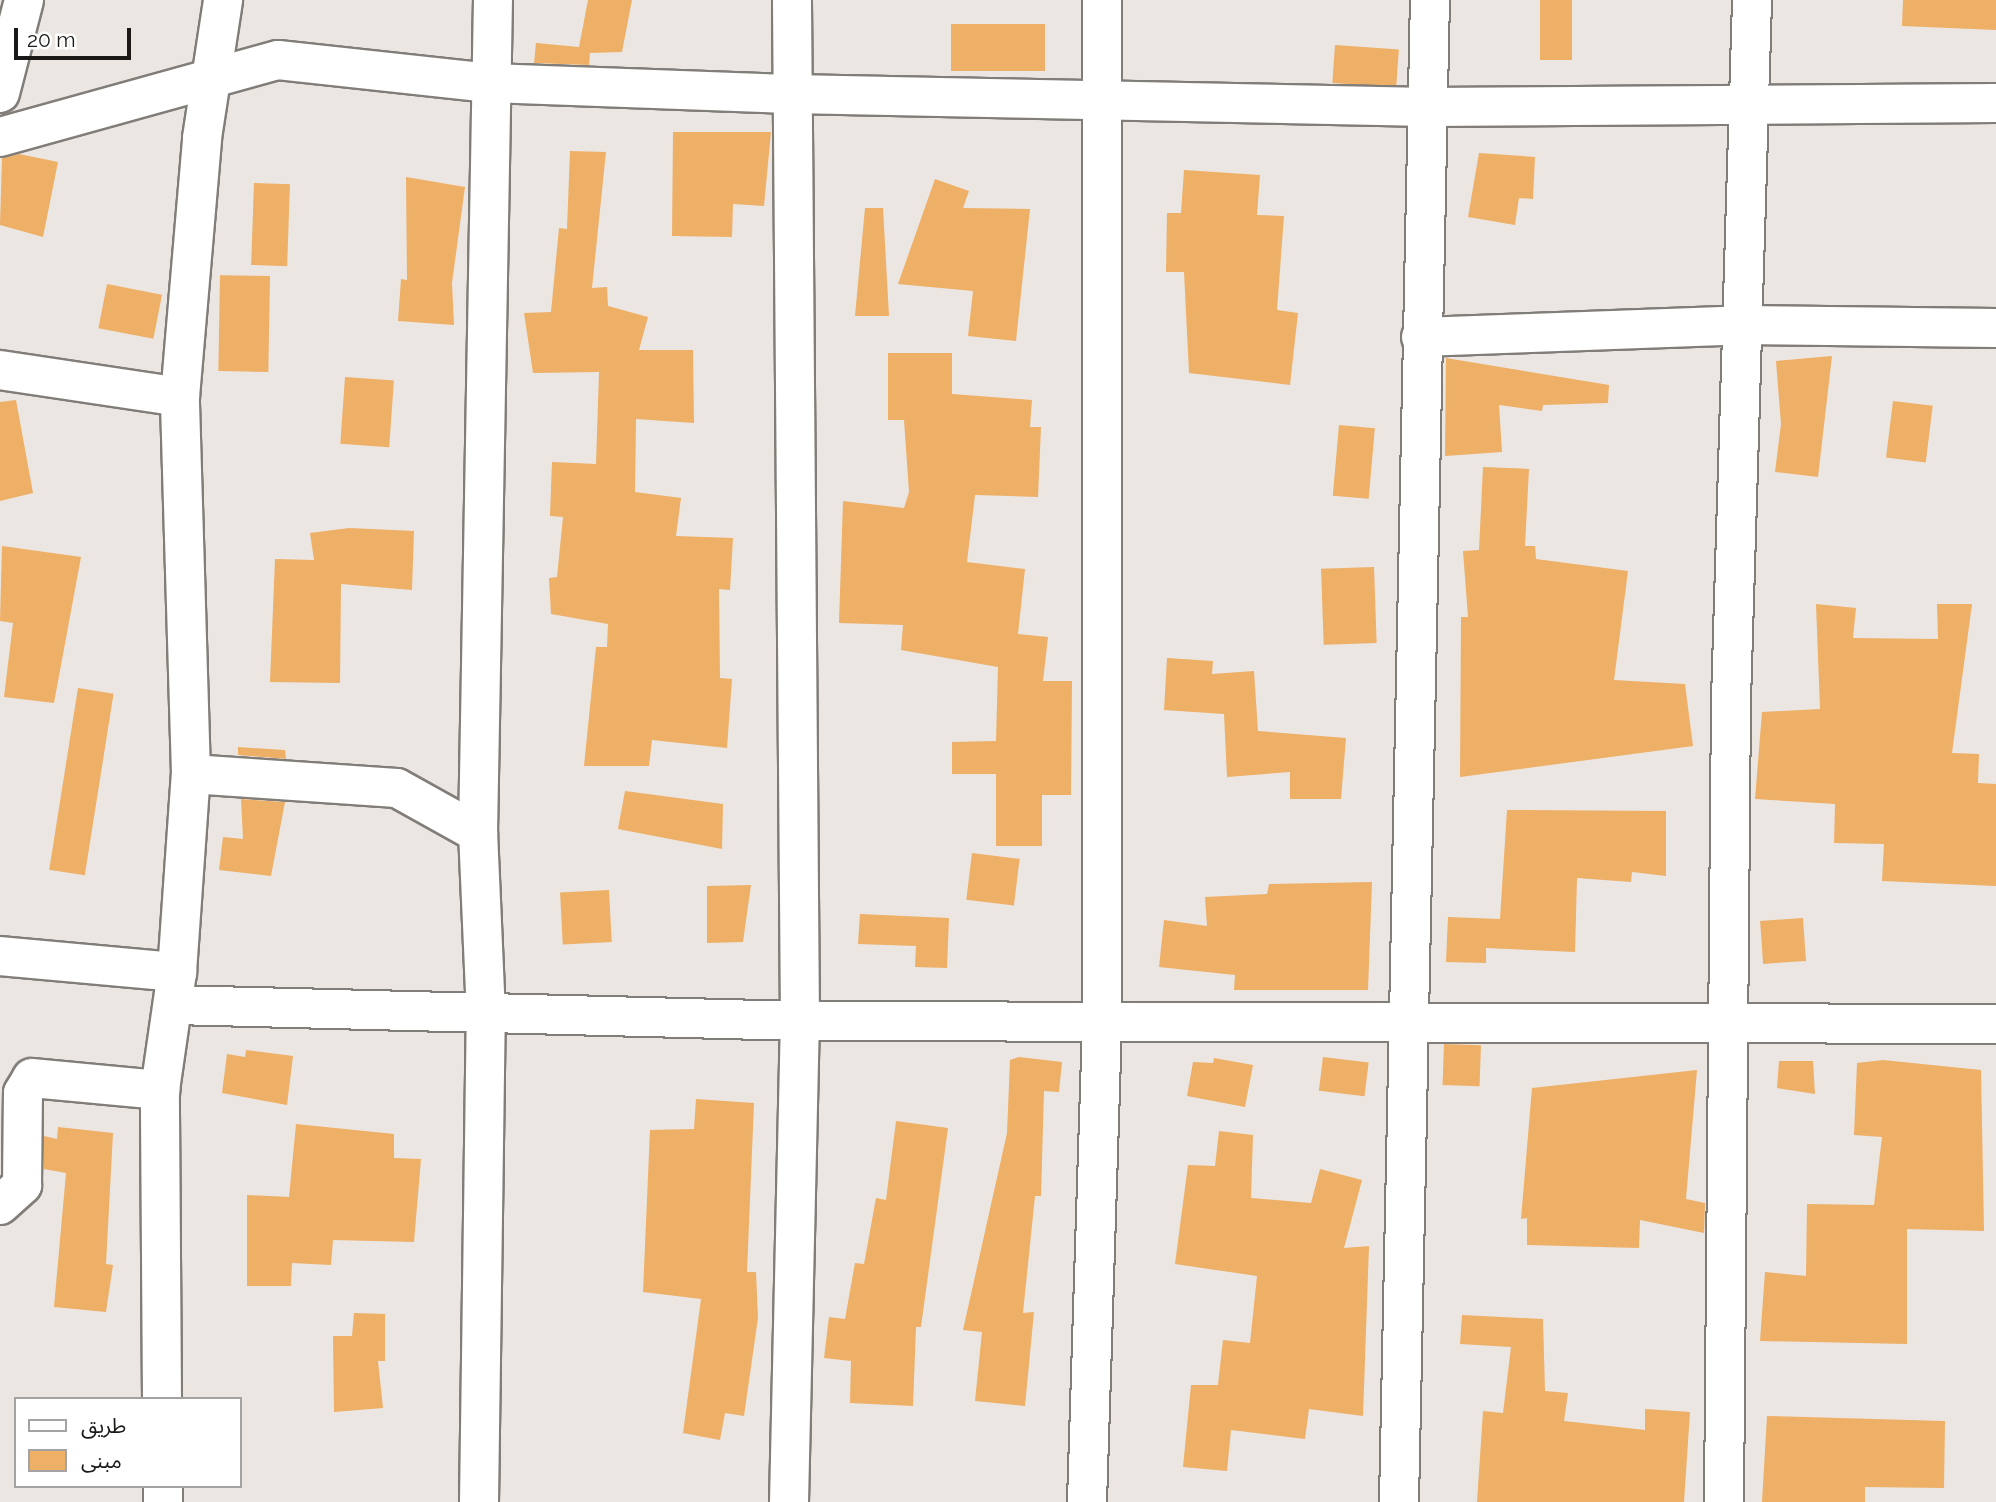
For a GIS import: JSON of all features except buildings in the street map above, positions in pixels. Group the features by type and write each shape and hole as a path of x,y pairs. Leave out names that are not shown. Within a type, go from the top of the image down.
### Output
{"street":[{"path":"162,1397 160,1090 176,989 191,774 180,397 202,138 215,80 223,0"},
{"path":"479,1502 486,1015 478,833 493,0"},
{"path":"789,1502 800,1021 792,0"},
{"path":"1087,1502 1102,1023 1102,0"},
{"path":"1399,1502 1420,337 1430,0"},
{"path":"1724,1502 1733,1022 1731,700 1752,106 1752,0"},
{"path":"0,93 22,9"},
{"path":"0,137 215,80 244,66 278,60 491,83 792,94 1428,107 1996,103"},
{"path":"1420,337 1743,325 1996,327"},
{"path":"0,370 180,397"},
{"path":"191,774 397,788 478,833"},
{"path":"0,956 176,989 486,1015 1102,1023 1406,1021 1996,1024"},
{"path":"0,1205 22,1185 23,1093 32,1078 160,1090"}]}
